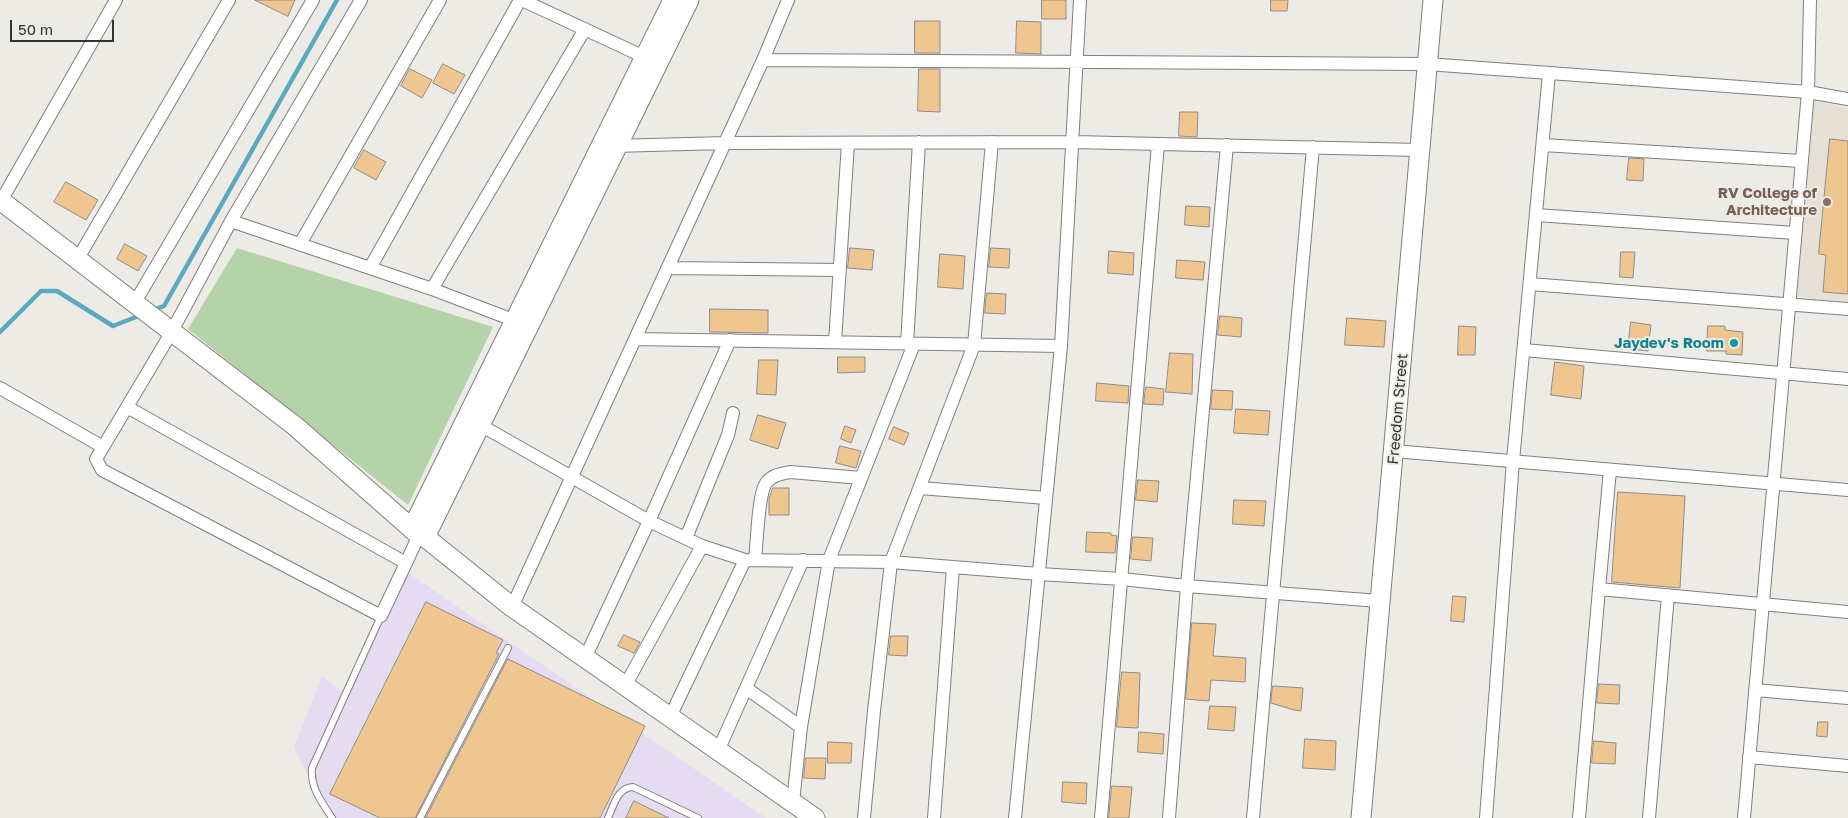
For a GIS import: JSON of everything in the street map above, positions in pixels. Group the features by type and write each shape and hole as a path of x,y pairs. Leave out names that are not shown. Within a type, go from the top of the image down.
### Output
{"street":[{"path":"116,0 0,201 294,426 418,533 512,607 805,813"},
{"path":"77,260 229,0"},
{"path":"134,304 313,0"},
{"path":"361,0 231,221 171,333 96,459 102,470 381,616 418,533 652,60 690,0"},
{"path":"300,244 440,0"},
{"path":"370,268 521,0 652,60"},
{"path":"652,60 673,0"},
{"path":"512,607 763,60 788,0"},
{"path":"1015,818 1061,346 1080,0"},
{"name":"Freedom Street","path":"1362,818 1379,601 1394,451 1432,0"},
{"path":"1744,818 1808,92 1810,0"},
{"path":"432,289 585,29"},
{"path":"763,60 1427,64 1808,92 1848,100"},
{"path":"1486,818 1513,461 1550,73"},
{"path":"805,813 801,727 829,560 911,344 919,142"},
{"path":"864,818 891,562 974,345 992,142"},
{"path":"609,146 725,143 1073,142 1419,150"},
{"path":"835,342 848,143"},
{"path":"1101,818 1158,144"},
{"path":"1169,818 1186,586 1227,145"},
{"path":"1543,145 1801,161"},
{"path":"1253,818 1313,147"},
{"path":"1536,215 1795,233"},
{"path":"231,221 432,289 522,324"},
{"path":"668,268 840,270"},
{"path":"1530,284 1848,309"},
{"path":"635,339 1061,346"},
{"path":"585,658 730,340"},
{"path":"1524,350 1848,379"},
{"path":"0,388 102,446"},
{"path":"127,407 406,563"},
{"path":"686,538 728,435 733,413"},
{"path":"473,422 649,521 702,546 750,560 891,562 1379,601"},
{"path":"1394,451 1848,490"},
{"path":"1579,818 1610,470"},
{"path":"670,717 750,560 762,491 770,479 779,474 790,472 861,478"},
{"path":"920,488 1046,498"},
{"path":"625,686 702,546"},
{"path":"718,751 804,560"},
{"path":"934,818 953,567"},
{"path":"1599,589 1848,612"},
{"path":"1649,818 1668,595"},
{"path":"746,688 801,727"},
{"path":"1755,690 1848,698"},
{"path":"1749,757 1848,766"}],"lane":[{"path":"332,818 314,790 311,778 312,768 381,616"},
{"path":"420,818 508,648"},
{"path":"608,818 620,791 626,787 633,787 698,818"}],"shaded area":[{"name":"RV College of Architecture","path":"1814,101 1848,108 1848,302 1797,297"},
{"path":"407,572 766,818 329,818 294,747 322,676 345,693"}],"green space":[{"path":"237,248 493,327 408,505 188,329"}],"building":[{"path":"255,0 295,0 288,16"},
{"path":"1042,0 1066,0 1066,19 1042,19"},
{"path":"1271,0 1288,0 1287,11 1271,11"},
{"path":"915,21 940,21 940,53 915,53"},
{"path":"1017,21 1041,22 1041,54 1016,53"},
{"path":"443,64 465,75 454,94 433,83"},
{"path":"410,69 432,80 422,98 401,86"},
{"path":"919,69 940,69 940,112 918,111"},
{"path":"1180,112 1198,112 1197,137 1179,136"},
{"path":"1830,139 1848,141 1848,294 1823,292 1826,255 1819,254"},
{"path":"364,150 386,162 376,180 354,168"},
{"path":"1629,158 1644,159 1643,181 1627,180"},
{"path":"66,182 98,200 86,220 54,202"},
{"path":"1186,206 1210,207 1209,227 1185,225"},
{"path":"125,244 147,256 138,271 117,259"},
{"path":"850,248 874,250 872,270 848,268"},
{"path":"991,248 1010,249 1009,268 989,267"},
{"path":"1109,251 1134,253 1133,275 1108,273"},
{"path":"1621,252 1635,252 1633,278 1620,277"},
{"path":"940,254 965,256 963,289 938,287"},
{"path":"1177,260 1205,262 1203,280 1176,278"},
{"path":"987,293 1006,294 1005,314 985,313"},
{"path":"710,309 768,310 768,333 710,332"},
{"path":"1220,316 1242,318 1241,337 1218,335"},
{"path":"1347,318 1386,321 1384,347 1345,345"},
{"path":"1631,322 1651,325 1648,351 1628,349"},
{"path":"1459,326 1476,327 1475,355 1458,355"},
{"path":"1708,326 1725,326 1725,330 1743,332 1742,355 1726,354 1726,351 1707,351"},
{"path":"1170,353 1193,354 1192,394 1166,392"},
{"path":"838,357 865,357 865,372 838,373"},
{"path":"759,360 778,360 776,395 757,394"},
{"path":"1555,362 1584,366 1581,399 1551,395"},
{"path":"1097,383 1129,386 1128,403 1096,401"},
{"path":"1146,387 1164,389 1163,405 1144,404"},
{"path":"1213,390 1233,391 1232,410 1211,409"},
{"path":"1236,409 1270,411 1268,435 1234,433"},
{"path":"758,415 786,423 778,449 750,440"},
{"path":"845,426 856,430 851,443 841,439"},
{"path":"894,427 909,433 904,445 889,439"},
{"path":"840,446 861,451 856,468 836,463"},
{"path":"1138,480 1159,481 1157,502 1136,500"},
{"path":"773,488 789,488 789,515 769,515 769,499"},
{"path":"1618,492 1685,496 1680,588 1612,582"},
{"path":"1234,500 1266,501 1264,526 1233,524"},
{"path":"1087,532 1111,533 1111,535 1117,536 1115,553 1086,552"},
{"path":"1133,537 1153,538 1151,561 1131,559"},
{"path":"1453,596 1466,597 1464,622 1451,621"},
{"path":"426,602 503,640 496,653 499,654 415,818 380,818 330,794"},
{"path":"1192,623 1216,624 1213,656 1246,658 1245,682 1211,680 1209,701 1186,699"},
{"path":"624,635 640,642 634,653 618,646"},
{"path":"891,636 908,636 907,656 889,655"},
{"path":"508,659 645,726 600,818 426,818"},
{"path":"1122,672 1140,673 1138,728 1117,727"},
{"path":"1599,684 1620,685 1619,704 1597,703"},
{"path":"1273,686 1303,688 1301,711 1271,703"},
{"path":"1210,706 1236,707 1234,731 1208,729"},
{"path":"1818,722 1828,722 1827,737 1817,736"},
{"path":"1139,732 1164,734 1163,754 1138,752"},
{"path":"1305,739 1336,741 1335,770 1303,768"},
{"path":"1594,741 1616,743 1615,764 1592,763"},
{"path":"828,742 852,743 851,763 828,763"},
{"path":"806,758 826,758 825,779 804,778"},
{"path":"1063,782 1087,783 1086,804 1062,802"},
{"path":"1112,786 1132,787 1129,818 1109,818"},
{"path":"634,801 669,818 626,818"}],"waterway":[{"path":"153,310 164,306 337,0"},
{"path":"0,332 41,291 57,291 113,326 141,315"}],"place":[{"name":"RV College of Architecture","path":"1827,202"},
{"name":"Jaydev's Room","path":"1734,343"}]}
